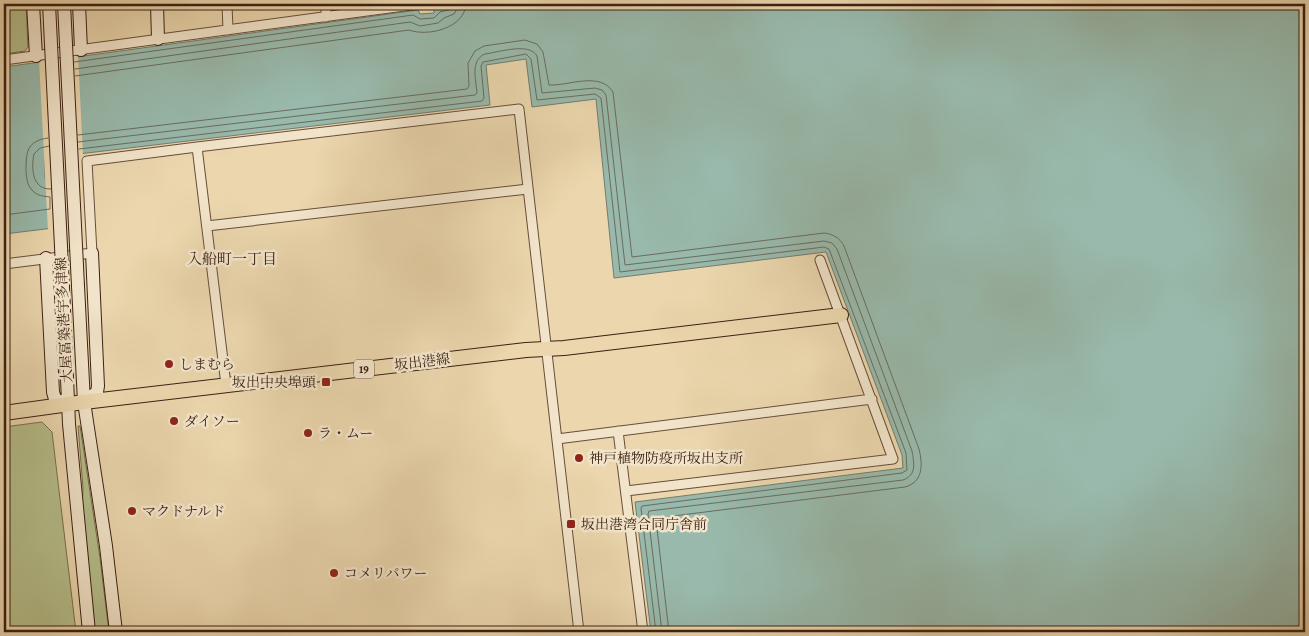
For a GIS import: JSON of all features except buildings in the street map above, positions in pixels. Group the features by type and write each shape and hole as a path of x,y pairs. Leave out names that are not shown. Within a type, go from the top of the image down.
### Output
{"main road":[{"path":"34,4 36,56"},
{"name":"大屋冨築港宇多津線","path":"49,4 68,404 89,632"},
{"name":"大屋冨築港宇多津線","path":"64,4 84,402 106,546 116,632"},
{"path":"79,4 81,50"},
{"path":"157,4 158,39"},
{"path":"84,402 97,392 98,386 92,253"},
{"path":"46,258 53,392 55,399 68,404"},
{"name":"坂出港線","path":"4,413 226,385 526,350 573,347 840,315"}],"street":[{"path":"227,4 228,30"},
{"path":"326,4 326,17"},
{"path":"4,60 413,4"},
{"path":"4,264 92,253 87,162 519,109 579,632"},
{"path":"197,147 226,385"},
{"path":"207,226 528,189"},
{"path":"626,491 893,459 820,260"},
{"path":"557,439 872,399"},
{"path":"618,431 643,632"}],"green space":[{"path":"4,4 26,4 28,47 25,51 4,54"},
{"path":"42,422 52,432 76,632 4,632 4,625 7,625 4,598 4,427"},
{"path":"78,426 80,426 100,558 109,632 94,632 82,515 83,488"}],"water":[{"path":"473,4 1305,4 1305,632 651,632 635,502 903,468 902,455 826,252 614,278 596,99 532,107 526,59 486,65 490,105 45,158 45,178 70,226 4,234 4,67 418,10 420,14 434,13 434,8"}],"pier":[{"path":"78,54 83,156 47,160 48,175 68,173 71,229 48,231 39,60"}],"place":[{"name":"しまむら","path":"169,364"},
{"name":"坂出中央埠頭","path":"326,382"},
{"name":"ダイソー","path":"174,421"},
{"name":"ラ・ムー","path":"308,433"},
{"name":"神戸植物防疫所坂出支所","path":"579,458"},
{"name":"マクドナルド","path":"132,511"},
{"name":"坂出港湾合同庁舎前","path":"571,524"},
{"name":"コメリパワー","path":"334,573"}],"district":[{"name":"入船町一丁目","path":"232,259"}]}
